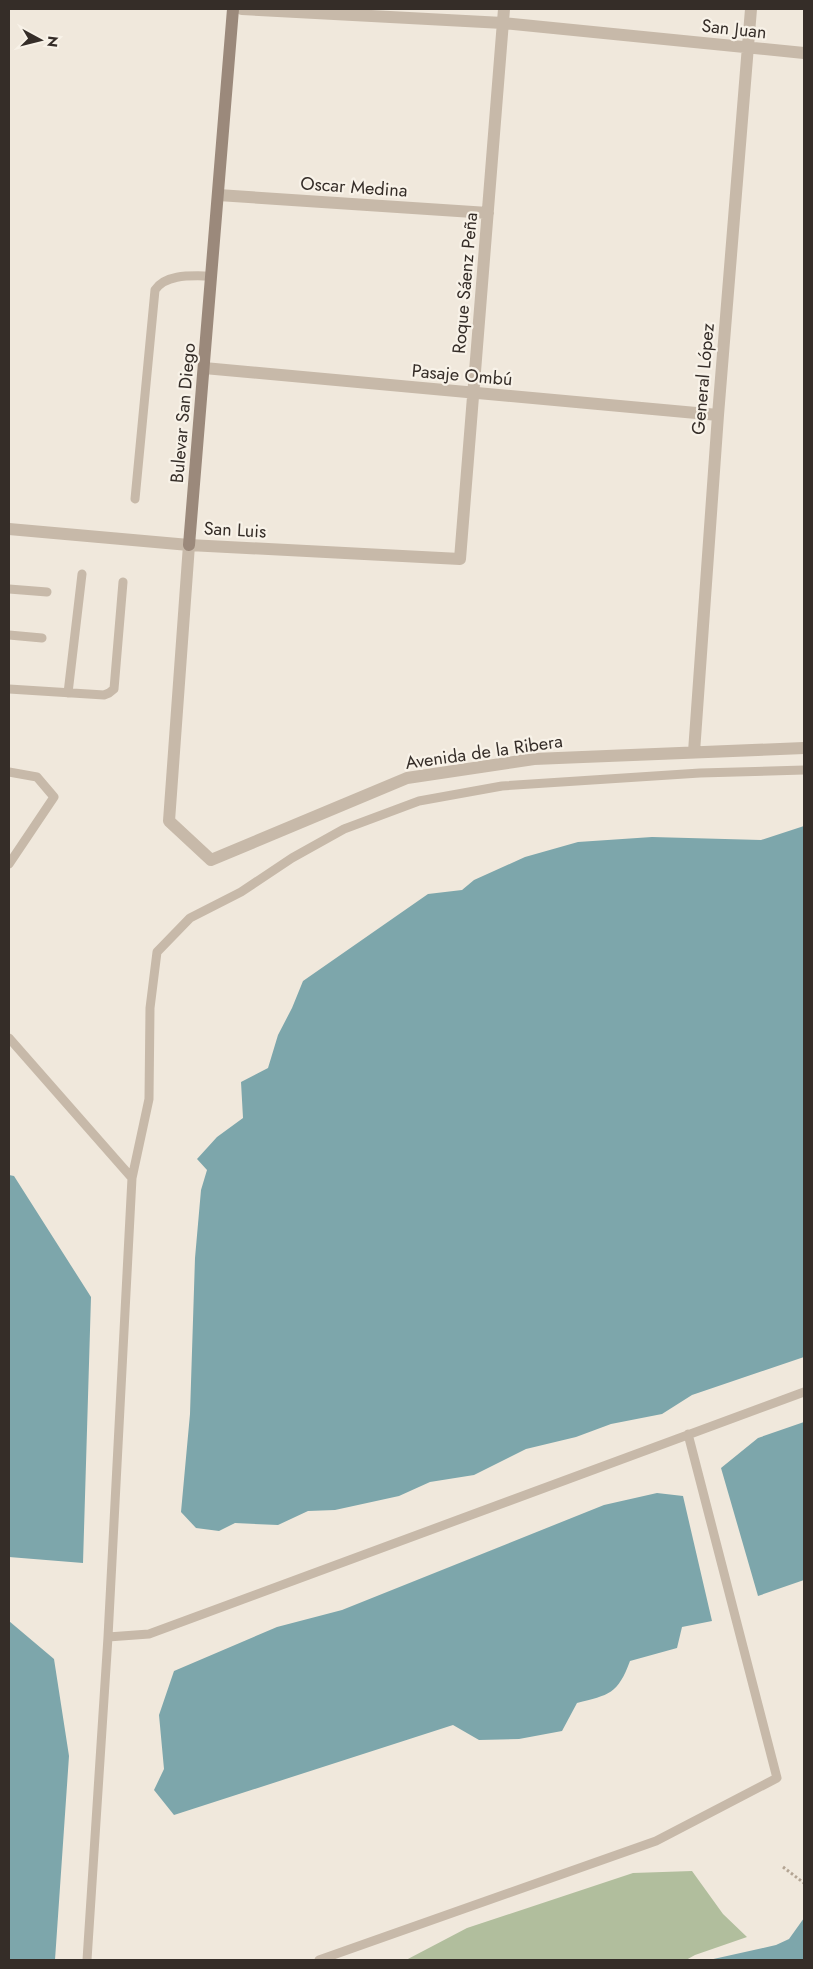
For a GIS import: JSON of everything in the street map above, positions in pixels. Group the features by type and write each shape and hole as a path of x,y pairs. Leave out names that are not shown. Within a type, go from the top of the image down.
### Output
{"street":[{"name":"Bulevar San Diego","path":"169,821 189,545 233,9"},
{"name":"San Juan","path":"242,9 503,22 804,53"},
{"name":"Roque Sáenz Peña","path":"460,559 504,9"},
{"name":"General López","path":"694,752 718,415 752,9"},
{"name":"Oscar Medina","path":"218,195 488,213"},
{"name":"Pasaje Ombú","path":"204,368 718,415"},
{"name":"San Luis","path":"9,529 189,545 460,559"},
{"name":"Avenida de la Ribera","path":"169,821 211,860 407,778 534,759 804,748"}],"lane":[{"path":"135,499 155,290 159,284 174,278 211,276"},
{"path":"68,693 82,574"},
{"path":"9,689 109,694 114,689 122,582"},
{"path":"9,590 46,592"},
{"path":"9,635 42,638"},
{"path":"87,1960 108,1637 132,1178 149,1099 150,1008 157,952 190,918 241,892 292,858 344,829 419,801 502,786 700,773 804,770"},
{"path":"9,772 37,777 54,797 9,864"},
{"path":"9,1038 132,1178"},
{"path":"108,1637 148,1634 804,1392"},
{"path":"319,1960 656,1841 777,1778 688,1434"}],"path":[{"path":"783,1867 804,1882"}],"green space":[{"path":"692,1871 723,1914 747,1937 695,1955 686,1960 406,1960 467,1928 633,1873"}],"water":[{"path":"804,826 804,1357 692,1395 662,1414 611,1424 576,1437 526,1449 474,1475 430,1482 399,1496 335,1510 308,1511 278,1525 235,1523 219,1531 196,1528 181,1512 190,1414 195,1258 201,1190 207,1170 197,1159 217,1137 243,1118 241,1082 268,1068 278,1035 303,981 428,894 462,890 474,880 525,857 578,842 652,837 761,840"},
{"path":"9,1175 14,1176 91,1297 83,1563 9,1557"},
{"path":"804,1422 804,1580 758,1596 721,1468 758,1438"},
{"path":"657,1493 683,1496 712,1621 682,1627 677,1648 630,1661 621,1680 611,1691 597,1698 577,1703 562,1731 519,1739 479,1740 453,1725 174,1815 154,1790 164,1769 159,1715 174,1671 277,1627 342,1610 604,1505"},
{"path":"9,1621 54,1659 69,1756 55,1960 9,1960"},
{"path":"804,1918 804,1960 709,1960 776,1945 789,1939"}]}
